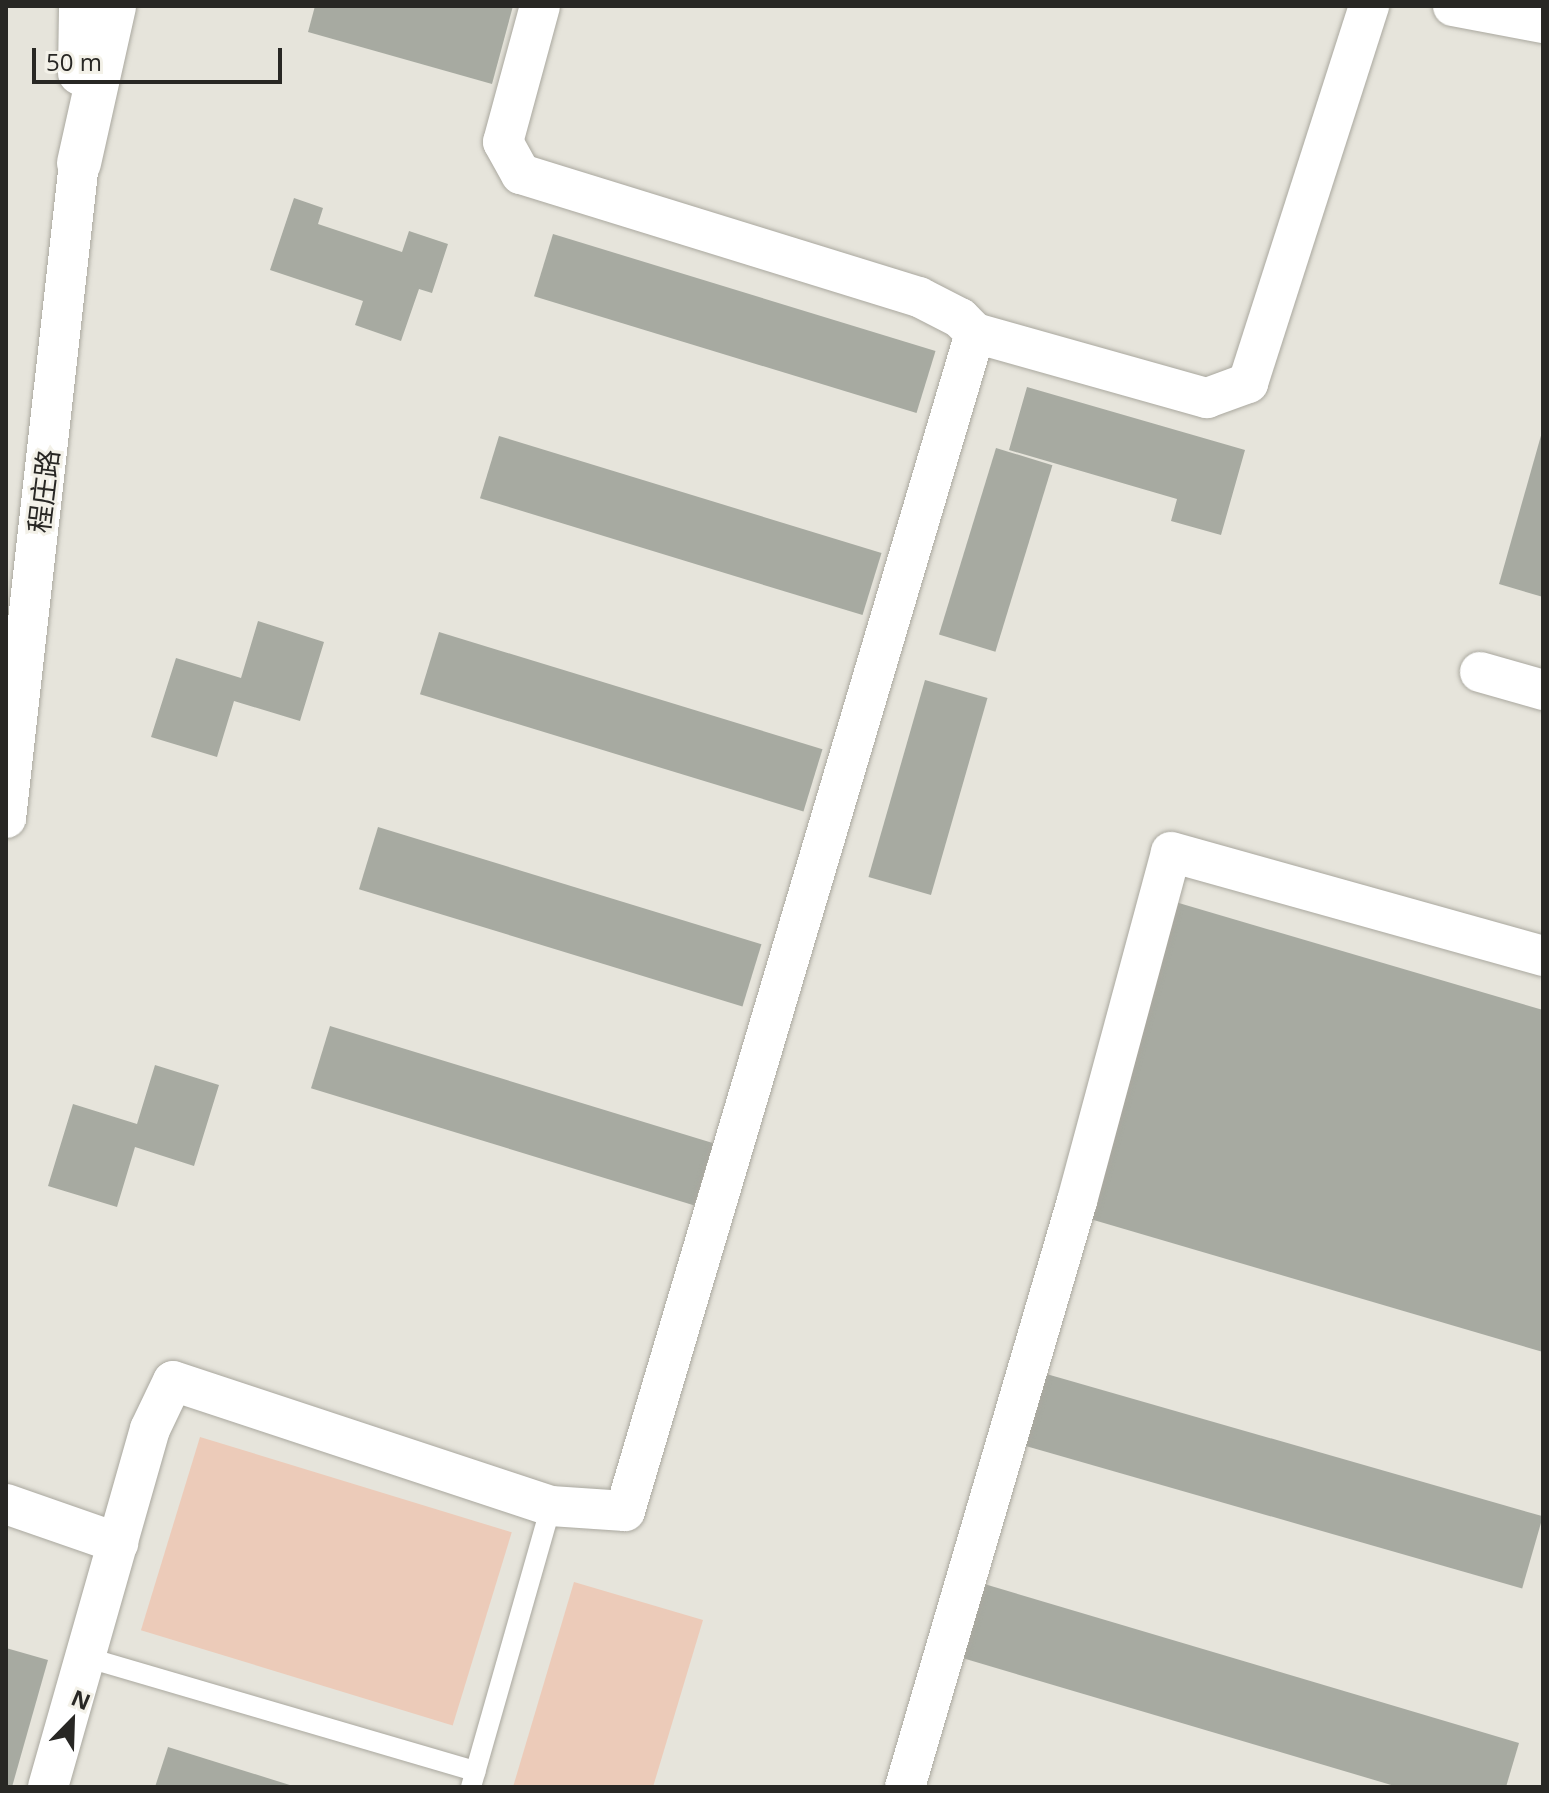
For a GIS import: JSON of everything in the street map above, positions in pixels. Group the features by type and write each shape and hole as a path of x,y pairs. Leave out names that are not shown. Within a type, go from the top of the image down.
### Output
{"main road":[{"name":"程庄路","path":"79,163 81,6"},
{"name":"程庄路","path":"79,163 114,6"}],"street":[{"path":"540,6 503,142 521,174 919,297 960,318 975,333 1207,398 1248,383 1369,6"},
{"path":"1453,6 1543,23"},
{"name":"程庄路","path":"6,818 79,163"},
{"path":"48,1787 150,1429 173,1381 551,1506 625,1511 975,333"},
{"path":"1480,672 1543,690"},
{"path":"905,1787 1077,1201 1171,852 1543,956"},
{"path":"6,1504 118,1543"}],"lane":[{"path":"85,1657 474,1779 551,1506"}],"shaded area":[{"path":"200,1437 512,1532 453,1725 141,1630"},
{"path":"574,1582 703,1620 653,1787 513,1787"}],"building":[{"path":"315,6 513,6 492,84 308,32"},
{"path":"294,198 323,208 318,224 402,252 409,231 448,244 432,293 419,289 401,341 355,325 363,301 270,270"},
{"path":"553,234 936,351 917,413 534,296"},
{"path":"1027,387 1245,450 1221,535 1171,521 1177,499 1009,450"},
{"path":"1543,432 1543,597 1499,584"},
{"path":"499,436 882,553 863,615 480,498"},
{"path":"996,448 1052,465 995,652 939,634"},
{"path":"258,621 324,642 300,721 234,701 217,757 151,737 176,658 241,678"},
{"path":"439,632 822,749 803,811 420,694"},
{"path":"925,680 987,698 931,895 868,877"},
{"path":"378,827 761,944 742,1006 359,889"},
{"path":"1172,901 1543,1010 1543,1352 1080,1216"},
{"path":"330,1026 713,1143 694,1205 311,1088"},
{"path":"155,1065 219,1085 194,1166 135,1147 117,1207 48,1186 73,1104 137,1124"},
{"path":"1043,1373 1543,1516 1522,1588 1022,1445"},
{"path":"981,1583 1519,1743 1506,1787 1398,1787 959,1657"},
{"path":"6,1648 48,1660 12,1787 6,1787"},
{"path":"168,1747 293,1786 293,1787 155,1787"}]}
